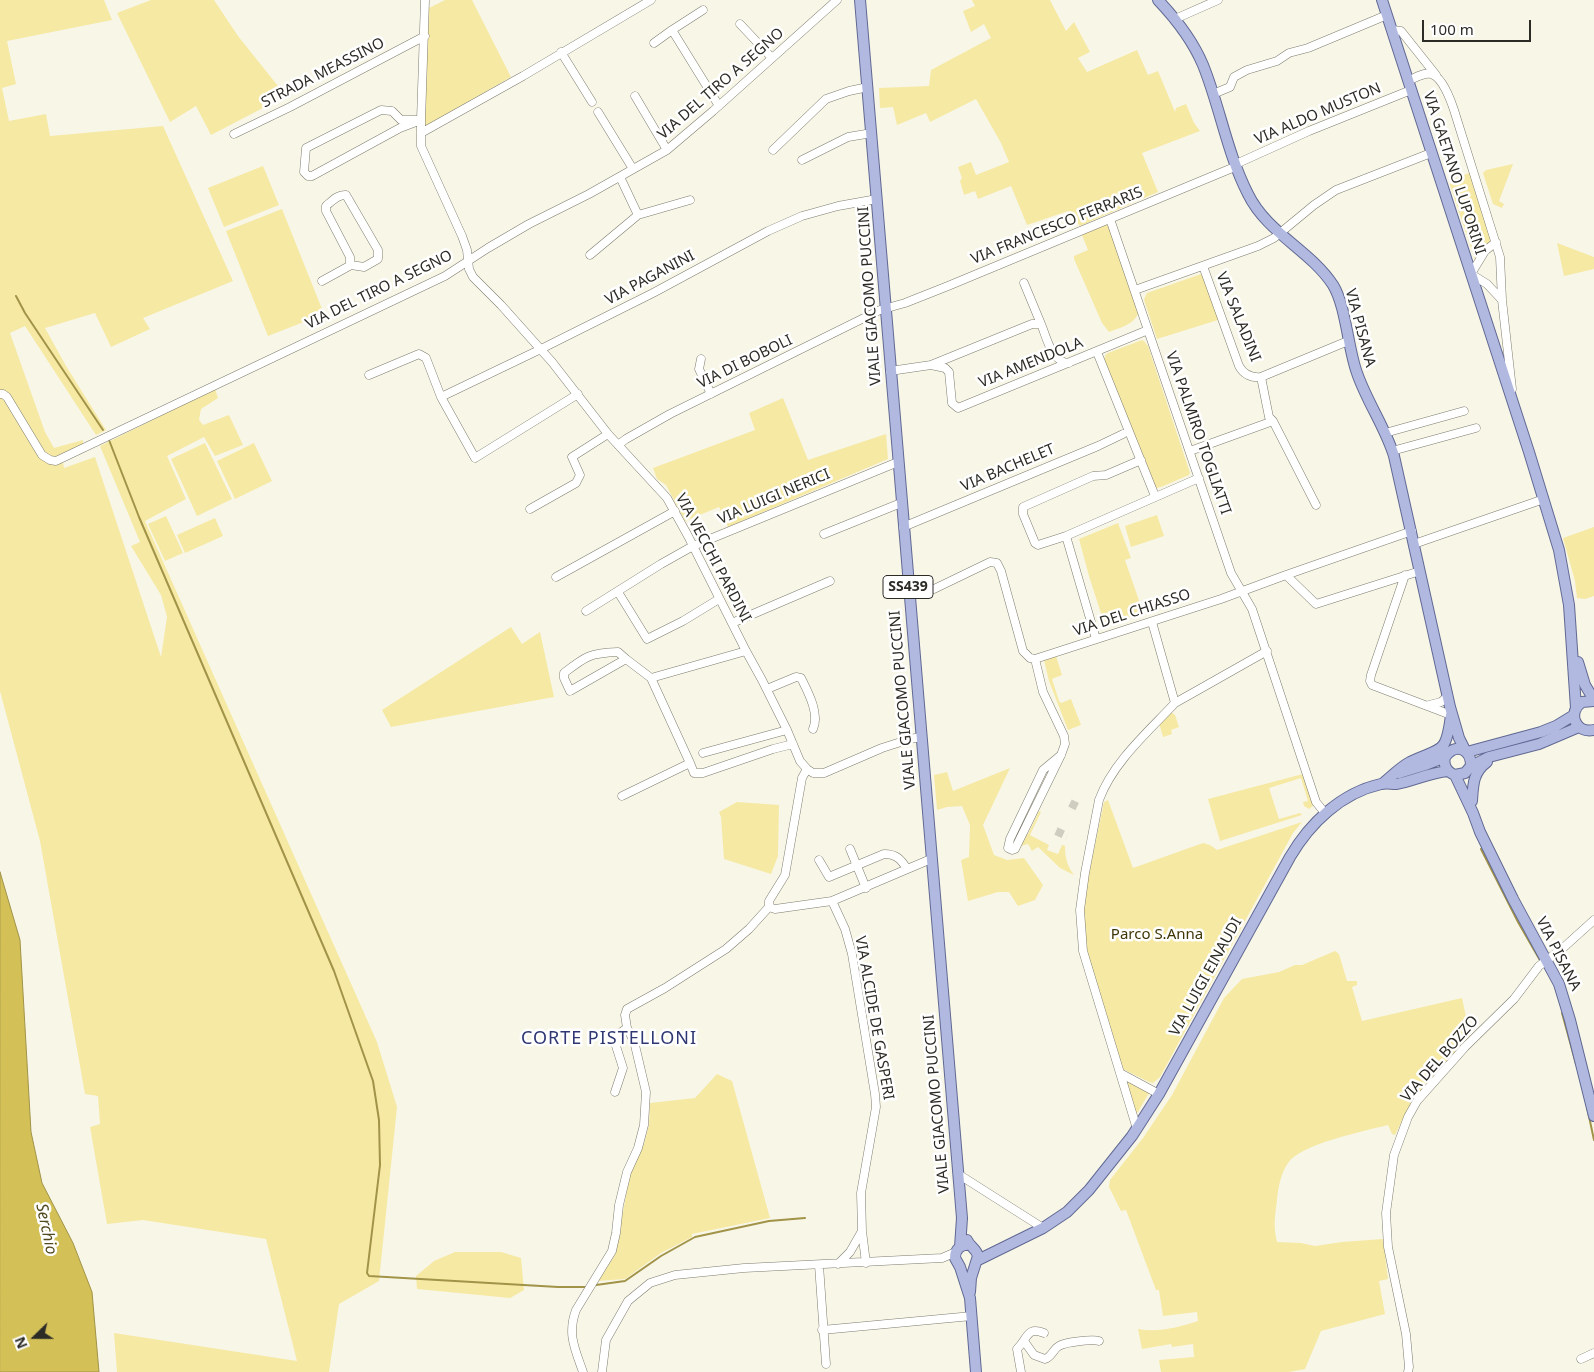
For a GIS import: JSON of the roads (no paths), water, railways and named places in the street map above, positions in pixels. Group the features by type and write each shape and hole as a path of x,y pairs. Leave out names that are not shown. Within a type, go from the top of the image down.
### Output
{"main road":[{"name":"VIALE GIACOMO PUCCINI","path":"860,0 962,1218 963,1254 972,1316 976,1372"},
{"name":"VIA PISANA","path":"1158,0 1175,19 1199,57 1236,165 1254,205 1279,233 1313,262 1334,286 1360,382 1392,451 1412,531 1450,706 1459,738 1470,757 1469,785 1473,813"},
{"name":"VIA GAETANO LUPORINI","path":"1382,0 1544,499 1563,566 1570,625 1574,711 1575,721 1579,727"},
{"name":"VIA GAETANO LUPORINI","path":"1570,625 1584,685 1594,700 1582,702 1574,711"},
{"name":"VIA PISANA","path":"1450,706 1453,730 1445,765 1452,773 1473,813 1480,832 1543,962 1559,984 1564,997 1594,1116"},
{"path":"1382,784 1407,763 1443,746 1449,735 1450,706"},
{"path":"1394,775 1425,765 1459,748 1466,751 1541,732 1556,726 1574,711"},
{"path":"1452,773 1461,775 1483,759 1539,744 1579,727 1588,731 1594,730"},
{"path":"1472,801 1476,773 1484,764 1498,754"},
{"name":"VIA LUIGI EINAUDI","path":"976,1263 1043,1228 1067,1212 1081,1199 1136,1129 1159,1094 1304,834 1325,813 1352,796 1382,784 1396,784 1435,772 1452,773"},
{"name":"VIA LUIGI EINAUDI","path":"963,1254 1016,1241"},
{"name":"VIALE GIACOMO PUCCINI","path":"963,1254 976,1263 971,1278 970,1298"},
{"path":"963,1254 968,1269 976,1263"}],"street":[{"name":"VIA VECCHI PARDINI","path":"425,0 421,146 462,236 473,277 501,304 541,349 618,446 661,490 675,511 767,689 800,760 807,769"},
{"path":"421,133 524,76 638,3 651,0"},
{"name":"VIA DEL TIRO A SEGNO","path":"0,394 7,396 42,455 56,461 445,276 504,238 667,150 837,0"},
{"path":"1175,19 1218,0"},
{"path":"654,43 703,10"},
{"path":"1213,94 1230,86 1234,77 1247,70 1271,63 1289,53 1308,48 1387,15"},
{"path":"740,24 772,58"},
{"path":"672,30 719,106"},
{"name":"VIA GAETANO LUPORINI","path":"1392,30 1401,32 1436,76 1447,93 1454,110 1496,242 1502,268 1502,300 1515,409"},
{"name":"STRADA MEASSINO","path":"234,134 298,103 425,36"},
{"path":"561,52 592,102"},
{"name":"VIA GAETANO LUPORINI","path":"1410,85 1427,74 1436,76"},
{"name":"VIA ALDO MUSTON","path":"1236,165 1410,85"},
{"path":"773,150 826,99 868,87"},
{"path":"635,96 667,150"},
{"path":"381,110 392,111 401,120 421,120 400,128 312,176 308,176 304,172 306,148 381,110"},
{"path":"598,112 633,169"},
{"path":"802,160 848,137 872,133"},
{"path":"1135,290 1258,246 1274,238 1336,190 1431,153"},
{"name":"VIA FRANCESCO FERRARIS","path":"886,309 914,300 1236,165"},
{"path":"620,177 638,216"},
{"path":"322,281 351,265 364,267 378,259 379,256 378,250 351,203 346,195 344,195 337,197 326,206 326,210 350,257 351,265"},
{"name":"VIA PAGANINI","path":"441,397 652,293 768,231 802,216 838,206 877,199"},
{"path":"590,255 638,216 690,200"},
{"name":"VIA PALMIRO TOGLIATTI","path":"1110,219 1231,573 1252,609 1316,802 1325,813"},
{"name":"VIA GAETANO LUPORINI","path":"1496,242 1485,252 1471,274 1486,284 1502,300"},
{"name":"VIA SALADINI","path":"1203,266 1239,366 1250,377 1261,377"},
{"path":"1024,283 1055,357 1051,369"},
{"name":"VIA DI BOBOLI","path":"618,446 626,439 655,422 854,322 886,309"},
{"path":"1490,333 1501,328 1504,320"},
{"path":"890,371 931,365 1032,324 1041,324"},
{"name":"VIA AMENDOLA","path":"950,375 952,402 958,408 1148,330"},
{"path":"1316,505 1273,421 1269,417 1261,377 1348,341"},
{"path":"950,375 953,361 962,352"},
{"path":"1097,352 1155,496"},
{"path":"369,375 419,354 426,358 441,397 475,458 578,394"},
{"path":"1055,357 1064,362 1071,362"},
{"path":"701,360 699,369 711,394"},
{"path":"931,365 945,368 950,375"},
{"path":"1385,433 1464,411"},
{"path":"1190,451 1273,421"},
{"path":"1392,451 1476,428"},
{"path":"530,509 576,483 580,475 572,457 608,434"},
{"name":"VIA BACHELET","path":"903,527 1123,434"},
{"path":"1141,460 1106,475 1094,476 1023,507 1023,514 1036,543 1038,545 1066,536 1199,478"},
{"name":"VIA LUIGI NERICI","path":"586,611 693,546 898,462"},
{"path":"1414,544 1544,499"},
{"path":"824,534 901,503"},
{"path":"556,578 675,511"},
{"name":"VIA DEL CHIASSO","path":"1035,659 1221,599 1412,531"},
{"path":"1066,536 1096,639"},
{"path":"909,596 934,589 990,562 996,563 1001,571 1023,651 1030,658 1035,659 1043,692 1064,736 1065,744 1062,755 1015,849 1008,848 1010,839 1043,770 1062,755"},
{"path":"1286,575 1316,604 1420,571"},
{"path":"1405,575 1370,681 1372,685 1430,706 1450,706"},
{"path":"732,623 830,581"},
{"path":"618,592 647,639 683,621 719,599"},
{"path":"1152,622 1175,703"},
{"path":"651,678 746,651"},
{"path":"626,659 570,691 564,678 564,673 580,661 596,653 618,652 651,678 694,773 703,774 773,749 793,744"},
{"path":"1136,1129 1083,951 1080,910 1099,800 1112,774 1175,703 1267,652"},
{"path":"767,689 796,677 801,678 815,712 816,720 813,729"},
{"path":"1430,706 1441,702 1450,706"},
{"path":"703,753 787,730"},
{"path":"583,1372 570,1332 572,1320 576,1310 612,1251 619,1205 627,1172 642,1135 646,1092 634,1041 627,1028 625,1015 628,1009 726,949 749,929 769,907 769,901 785,875 802,778 807,769 813,773 824,773 882,748 910,738 921,737"},
{"path":"622,796 690,763"},
{"path":"850,849 866,888"},
{"path":"819,860 829,877 884,854 892,854 899,858 907,869"},
{"path":"769,907 775,910 832,901 931,860"},
{"name":"VIA ALCIDE DE GASPERI","path":"832,901 845,929 852,954 875,1094 876,1108 861,1193 862,1231 866,1263"},
{"name":"VIA DEL BOZZO","path":"1408,1372 1406,1334 1388,1248 1386,1213 1394,1155 1408,1117 1417,1101 1465,1047 1514,998 1543,962 1594,920"},
{"path":"615,1092 623,1068 616,1046 616,1036 627,1028"},
{"path":"1120,1072 1159,1094"},
{"path":"958,1174 1043,1228"},
{"path":"838,1264 850,1252 862,1231"},
{"path":"602,1372 606,1340 615,1322 628,1301 650,1283 675,1275 942,1258 963,1254"},
{"path":"819,1265 822,1330 826,1364"},
{"path":"822,1330 972,1316"},
{"path":"1021,1372 1017,1349 1028,1333 1038,1331 1044,1333"},
{"path":"1024,1340 1034,1355 1045,1359 1049,1358 1058,1346 1092,1340 1099,1341"},
{"path":"1581,1359 1594,1353"}],"water":[{"name":"Serchio","path":"0,872 20,940 31,1132 42,1183 73,1243 92,1292 99,1372 0,1372"}],"waterway":[{"path":"16,296 25,313 103,430"},
{"path":"109,440 139,517 334,971 373,1081 379,1120 380,1165 367,1273 369,1276 586,1287"},
{"path":"1481,849 1518,922 1541,962"},
{"path":"1562,1013 1576,1064"},
{"path":"1587,1107 1594,1140"},
{"path":"596,1285 625,1281 661,1256 695,1237 769,1221 805,1218"}],"tunnel":[{"path":"1070,803 1080,808"},
{"path":"1056,831 1067,836"}],"district":[{"name":"CORTE PISTELLONI","path":"609,1039"}],"park label":[{"name":"Parco S.Anna","path":"1157,935"}]}
